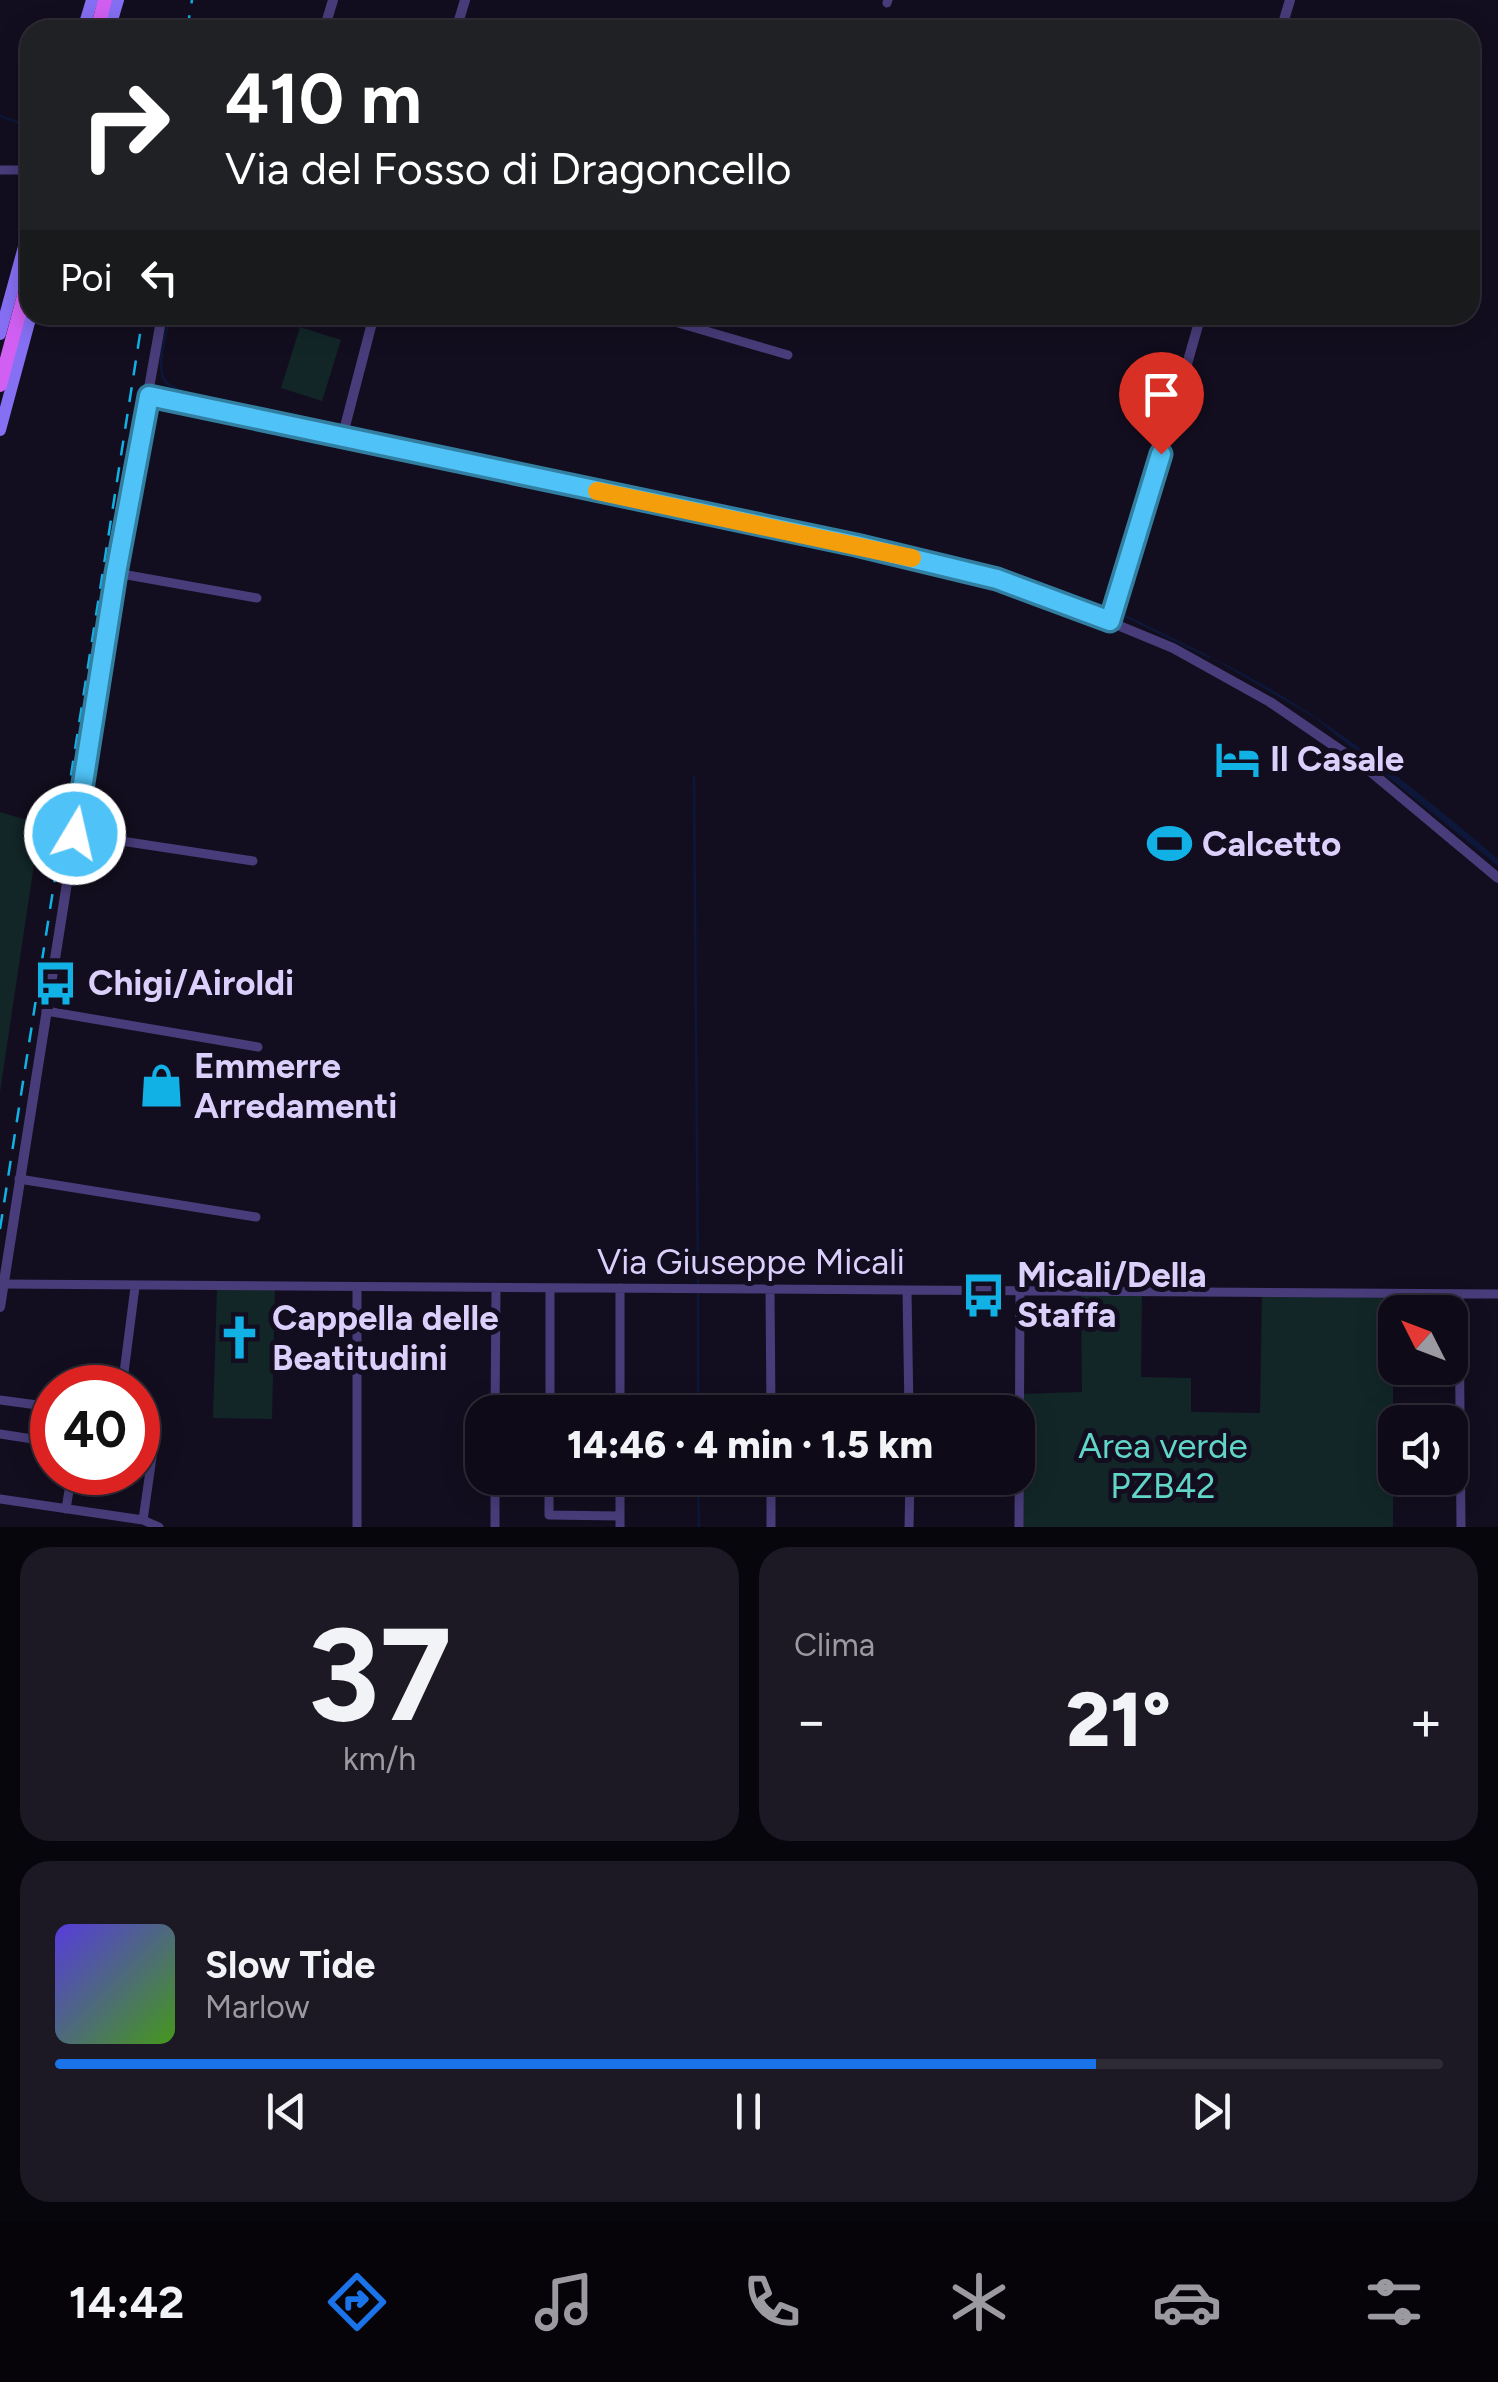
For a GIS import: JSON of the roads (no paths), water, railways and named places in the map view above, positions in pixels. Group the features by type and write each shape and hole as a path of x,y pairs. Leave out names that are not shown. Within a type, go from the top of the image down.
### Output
{"main road":[{"path":"0,334 20,261"},
{"path":"0,385 20,311"},
{"path":"0,430 29,325"}],"street":[{"path":"0,1307 116,573 160,325"},
{"path":"343,436 371,325"},
{"path":"684,325 788,356"},
{"path":"1112,613 1197,325"},
{"path":"149,396 856,545 997,579 1112,613 1218,671 1318,733 1379,778 1498,878"},
{"path":"116,573 257,598"},
{"path":"75,834 253,861"},
{"path":"46,1011 258,1046"},
{"path":"19,1179 256,1217"},
{"name":"Via Giuseppe Micali","path":"4,1284 1498,1294"},
{"path":"125,1365 135,1287"},
{"path":"356,1288 356,1527"},
{"path":"495,1395 496,1288"},
{"path":"620,1288 620,1395"},
{"path":"550,1289 550,1395"},
{"path":"770,1289 770,1395"},
{"path":"907,1290 909,1395"},
{"path":"1019,1527 1020,1292"},
{"path":"1459,1294 1461,1527"},
{"path":"0,1400 30,1405"},
{"path":"0,1434 30,1439"},
{"path":"66,1509 68,1495"},
{"path":"143,1520 147,1495"},
{"path":"495,1495 495,1527"},
{"path":"549,1495 549,1515 620,1522 620,1495"},
{"path":"771,1495 771,1527"},
{"path":"909,1527 910,1495"},
{"path":"0,1500 143,1520 157,1527"}],"water":[{"path":"1208,656 1286,698 1359,748 1498,859 1498,866 1315,718"}],"waterway":[{"path":"0,116 20,123"},
{"path":"168,325 161,363 163,378 172,386 215,402 342,428"},
{"path":"350,430 944,554 1005,570 1110,609"},
{"path":"1117,612 1209,657"},
{"path":"694,777 698,1285"},
{"path":"698,1293 698,1395"},
{"path":"698,1495 699,1527"}],"railway":[{"path":"189,20 192,0"},
{"path":"0,1229 141,325"}],"place":[{"name":"Il Casale","path":"1237,759"},
{"name":"Calcetto","path":"1169,844"},
{"name":"Chigi/Airoldi","path":"55,983"},
{"name":"Emmerre Arredamenti","path":"161,1086"},
{"name":"Micali/Della Staffa","path":"984,1295"},
{"name":"Cappella delle Beatitudini","path":"239,1338"}],"park label":[{"name":"Area verde PZB42","path":"1163,1466"}]}
